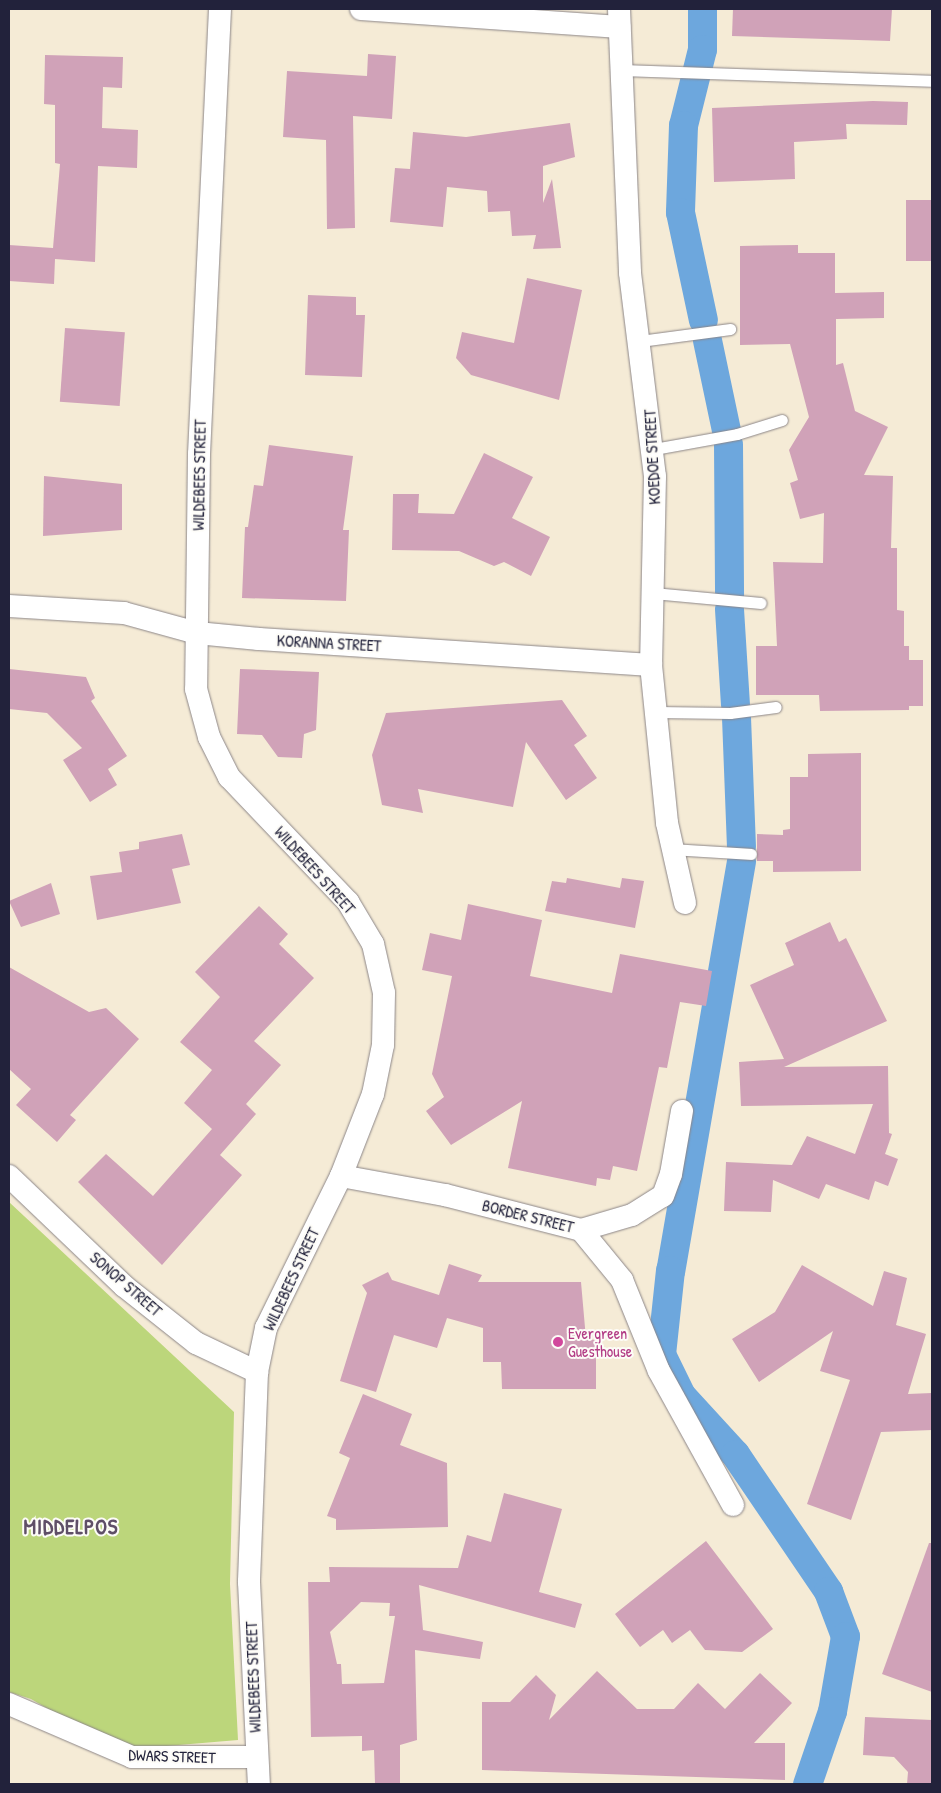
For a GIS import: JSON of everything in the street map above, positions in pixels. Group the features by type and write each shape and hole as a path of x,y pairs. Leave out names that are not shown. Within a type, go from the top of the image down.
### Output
{"street":[{"name":"WILDEBEES STREET","path":"220,9 199,454 196,689 209,737 229,777 348,902 374,944 384,993 383,1045 372,1094 340,1176 266,1328 257,1372 249,1582 256,1757 259,1784"},
{"path":"361,9 619,18"},
{"name":"KOEDOE STREET","path":"619,18 630,274 654,449 652,665 672,849 685,903"},
{"name":"KORANNA STREET","path":"9,606 124,613 196,632 652,665"},
{"path":"581,1230 632,1214 663,1196 672,1174 682,1111"},
{"name":"SONOP STREET","path":"9,1176 124,1286 196,1342 257,1372"},
{"name":"BORDER STREET","path":"340,1176 445,1195 581,1230 622,1280 659,1371 733,1505"},
{"name":"DWARS STREET","path":"9,1704 132,1757 256,1757"}],"lane":[{"path":"620,70 932,81"},
{"path":"640,341 730,329"},
{"path":"654,449 737,434 782,420"},
{"path":"653,593 761,603"},
{"path":"656,712 730,713 776,707"},
{"path":"672,849 751,854"}],"green space":[{"path":"9,1202 234,1412 230,1584 238,1740 119,1750 31,1699 9,1692"}],"building":[{"path":"733,9 892,9 890,41 732,36"},
{"path":"368,54 396,56 392,119 353,116 355,228 327,229 326,140 283,137 287,71 367,76"},
{"path":"45,55 123,57 122,88 103,87 102,128 138,130 137,168 98,166 95,262 55,259 54,284 9,281 9,245 53,248 60,164 55,163 55,105 44,104"},
{"path":"873,101 908,102 907,125 846,124 847,139 794,142 795,179 714,182 712,108"},
{"path":"570,123 575,157 543,166 543,203 552,179 561,248 533,249 536,235 512,236 510,211 488,212 487,191 447,187 443,227 390,222 395,168 410,169 413,132 466,137"},
{"path":"906,200 932,200 932,261 906,261"},
{"path":"798,245 798,253 835,253 835,293 884,292 884,318 836,319 836,365 843,363 855,411 888,427 864,475 893,476 891,548 897,548 897,610 904,611 904,646 909,646 909,660 923,660 923,706 909,706 909,710 820,711 819,695 756,695 756,646 777,646 773,562 823,563 824,513 800,519 790,483 798,480 789,450 809,417 790,344 740,345 740,246"},
{"path":"527,278 582,290 559,400 471,375 456,358 462,332 514,343"},
{"path":"308,295 356,297 356,315 365,315 362,377 305,375"},
{"path":"65,328 125,332 120,406 60,402"},
{"path":"269,445 353,456 343,530 349,530 346,601 242,598 245,527 248,527 254,485 263,486"},
{"path":"484,453 533,477 512,518 550,537 531,576 504,562 494,566 459,551 392,550 393,494 419,494 418,513 454,514"},
{"path":"44,476 122,484 122,530 43,536"},
{"path":"9,669 86,677 95,698 91,701 127,756 108,769 117,785 90,802 63,760 82,748 47,713 9,709"},
{"path":"240,669 319,672 316,730 304,734 302,758 278,757 262,735 237,734"},
{"path":"562,700 587,736 574,745 597,778 566,800 526,742 513,807 418,789 423,813 382,805 372,755 386,713"},
{"path":"861,753 861,871 773,872 773,861 757,861 757,834 783,835 783,830 790,829 790,777 808,777 808,754"},
{"path":"182,834 190,865 172,869 181,903 97,920 90,876 122,872 119,852 139,849 139,842"},
{"path":"567,878 620,888 622,878 644,881 635,928 545,911 552,881 566,883"},
{"path":"51,883 60,914 21,927 9,901"},
{"path":"468,904 542,920 530,976 612,993 620,954 712,971 706,1006 680,1002 667,1068 659,1067 637,1171 613,1166 610,1180 597,1178 596,1186 508,1168 522,1101 451,1145 426,1111 444,1097 432,1074 452,976 422,970 430,933 461,940"},
{"path":"259,906 288,934 279,944 314,978 254,1041 281,1065 246,1104 256,1114 220,1155 242,1175 162,1265 78,1182 106,1154 153,1196 212,1129 184,1103 212,1070 180,1042 220,997 195,972"},
{"path":"830,922 839,942 846,938 887,1021 784,1067 888,1066 889,1133 892,1134 885,1154 898,1159 888,1186 875,1181 869,1200 826,1184 819,1199 773,1180 771,1212 724,1211 726,1162 792,1165 807,1136 855,1154 873,1104 741,1106 739,1062 784,1059 750,985 794,965 785,943"},
{"path":"9,967 89,1012 106,1008 139,1039 70,1115 76,1120 57,1142 16,1105 31,1089 9,1069"},
{"path":"449,1264 482,1275 478,1282 581,1282 586,1339 596,1340 596,1389 502,1389 501,1362 483,1362 483,1328 447,1318 437,1348 394,1335 376,1392 340,1381 367,1293 362,1285 388,1272 392,1280 439,1295"},
{"path":"802,1265 873,1306 884,1271 907,1278 896,1325 926,1334 908,1394 932,1393 932,1430 881,1432 851,1520 807,1504 850,1380 820,1371 833,1331 759,1382 732,1339 775,1312"},
{"path":"363,1394 412,1414 400,1445 447,1463 448,1527 336,1530 336,1519 327,1516 350,1458 339,1453"},
{"path":"504,1493 562,1509 539,1592 582,1604 575,1628 419,1585 423,1630 483,1642 480,1659 415,1650 417,1740 400,1745 400,1784 375,1784 374,1750 362,1751 362,1736 311,1737 308,1582 330,1582 329,1567 458,1568 467,1535 491,1542","holes":["361,1602 390,1603 389,1616 395,1616 384,1683 342,1684 341,1664 337,1664 330,1632"]},
{"path":"706,1541 773,1629 742,1652 705,1650 690,1630 672,1643 663,1630 640,1647 615,1614"},
{"path":"929,1543 932,1543 932,1692 882,1674"},
{"path":"597,1671 637,1709 674,1709 698,1683 725,1709 760,1673 792,1703 754,1743 785,1743 785,1780 482,1770 482,1702 510,1702 536,1675 556,1695 549,1720"},
{"path":"865,1717 932,1720 932,1784 907,1784 908,1772 894,1757 863,1755"}],"waterway":[{"path":"702,9 702,49 683,125 680,212 703,320"},
{"path":"707,340 726,430"},
{"path":"728,444 729,595"},
{"path":"729,609 735,704"},
{"path":"736,717 741,846"},
{"path":"741,861 670,1270 661,1354 681,1395 735,1454 828,1591 845,1636 832,1711 807,1784"}],"place":[{"name":"Evergreen Guesthouse","path":"558,1342"}],"district":[{"name":"MIDDELPOS","path":"71,1527"}]}
